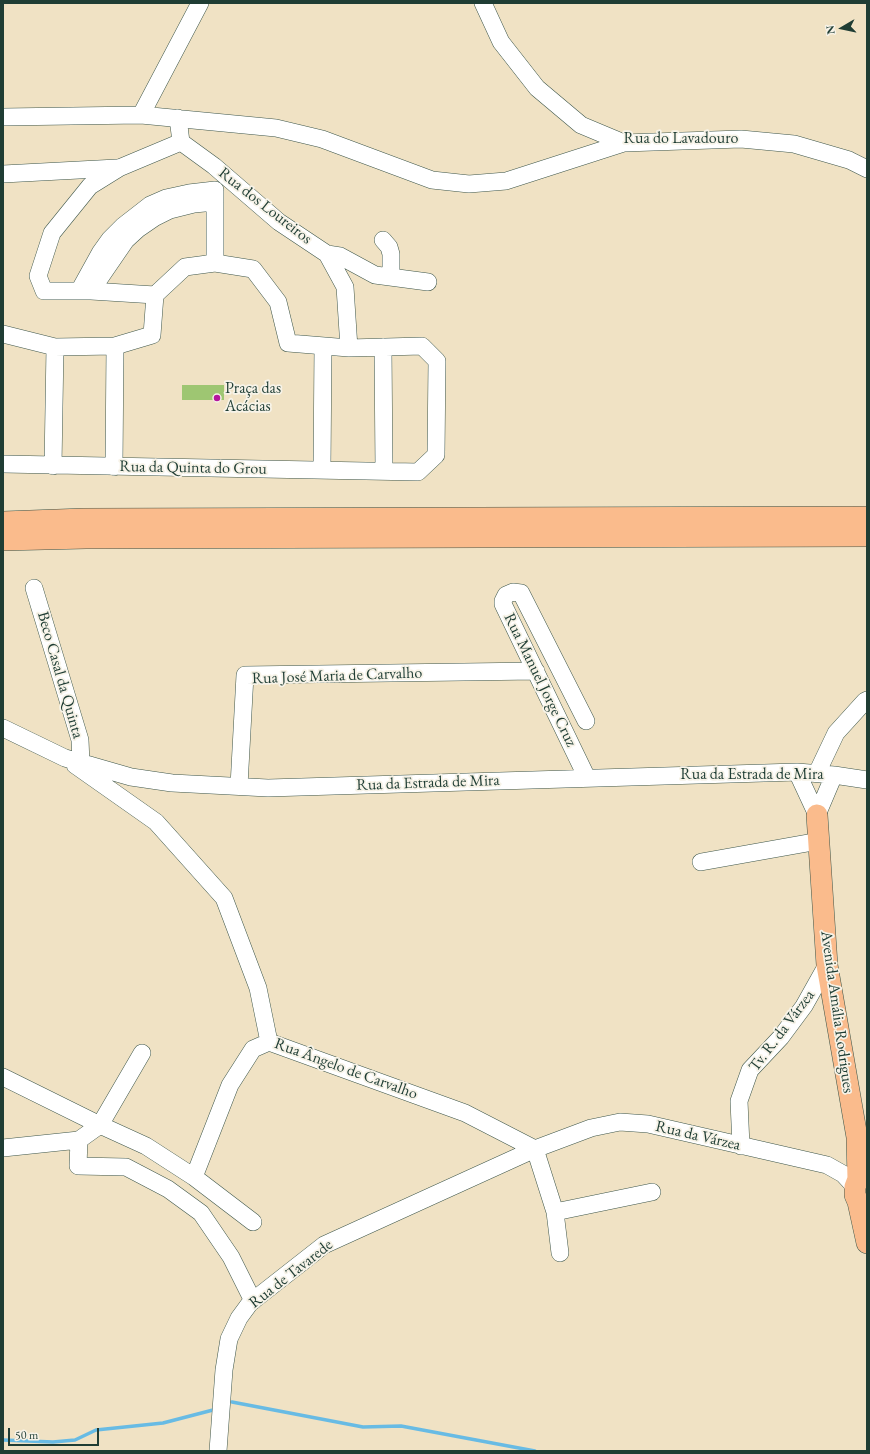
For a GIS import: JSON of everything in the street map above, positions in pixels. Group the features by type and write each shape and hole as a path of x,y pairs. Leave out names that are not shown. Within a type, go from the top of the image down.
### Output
{"main road":[{"path":"3,511 84,519"},
{"path":"3,522 84,519 867,517"},
{"path":"3,540 94,538 867,536"},
{"name":"Avenida Amália Rodrigues","path":"817,815 827,965 862,1144 861,1190 867,1243"}],"street":[{"path":"141,115 200,3"},
{"name":"Rua do Lavadouro","path":"483,3 501,42 537,88 581,125 624,143 741,139 794,144 849,160 867,169"},
{"path":"3,117 141,115 276,128 322,139 432,180 468,184 506,181 624,143"},
{"path":"155,295 85,291 44,291 38,276 52,233 90,186 119,168 181,142 178,118"},
{"name":"Rua dos Loureiros","path":"181,142 214,166 279,222 327,254 345,287 349,348"},
{"path":"3,334 55,347 115,346 152,335 155,295 185,267 215,263 214,166"},
{"path":"3,174 119,168"},
{"path":"85,291 114,257 126,240 138,229 154,218 170,210 194,204 215,196"},
{"path":"383,240 389,247 392,254 391,277"},
{"path":"327,254 340,256 375,275 428,282"},
{"name":"Rua da Quinta do Grou","path":"3,464 418,472 436,455 437,360 422,346 349,348 288,343 278,302 253,269 215,263"},
{"path":"114,467 115,346"},
{"path":"322,470 323,346"},
{"path":"53,466 55,347"},
{"path":"383,348 384,471"},
{"name":"Beco Casal da Quinta","path":"34,588 80,740 73,760"},
{"name":"Rua Manuel Jorge Cruz","path":"586,721 521,593 513,592 506,595 503,604 587,778"},
{"name":"Rua José Maria de Carvalho","path":"239,786 245,676 536,671"},
{"path":"817,773 836,733 867,700"},
{"name":"Rua da Estrada de Mira","path":"3,728 73,760 131,777 172,783 268,788 797,772 817,773 865,780"},
{"name":"Rua Ângelo de Carvalho","path":"73,760 156,822 224,898 258,988 269,1042 465,1113 536,1149"},
{"name":"Avenida Amália Rodrigues","path":"797,772 817,815"},
{"name":"Avenida Amália Rodrigues","path":"817,815 834,775"},
{"path":"701,862 819,841"},
{"name":"Tv. R. da Várzea","path":"741,1146 739,1101 750,1070 781,1037 804,1006 827,965"},
{"path":"194,1177 230,1085 252,1050 269,1042"},
{"path":"3,1148 79,1140 100,1125 142,1053"},
{"path":"3,1077 146,1146 194,1177 253,1222"},
{"name":"Rua da Várzea","path":"536,1149 591,1128 620,1122 648,1124 827,1165 843,1174 861,1190"},
{"path":"79,1140 78,1166 126,1167 168,1189 201,1213 231,1257 253,1301"},
{"path":"536,1149 555,1212 560,1253"},
{"name":"Rua de Tavarede","path":"218,1451 222,1384 229,1339 239,1318 253,1301 324,1245 536,1149"},
{"path":"555,1212 652,1192"}],"green space":[{"path":"182,385 224,385 224,400 182,400"}],"waterway":[{"path":"232,1402 363,1427 401,1426 535,1451"},
{"path":"3,1440 53,1442 75,1440 96,1430 163,1423 213,1410"}],"place":[{"name":"Praça das Acácias","path":"217,398"}]}
